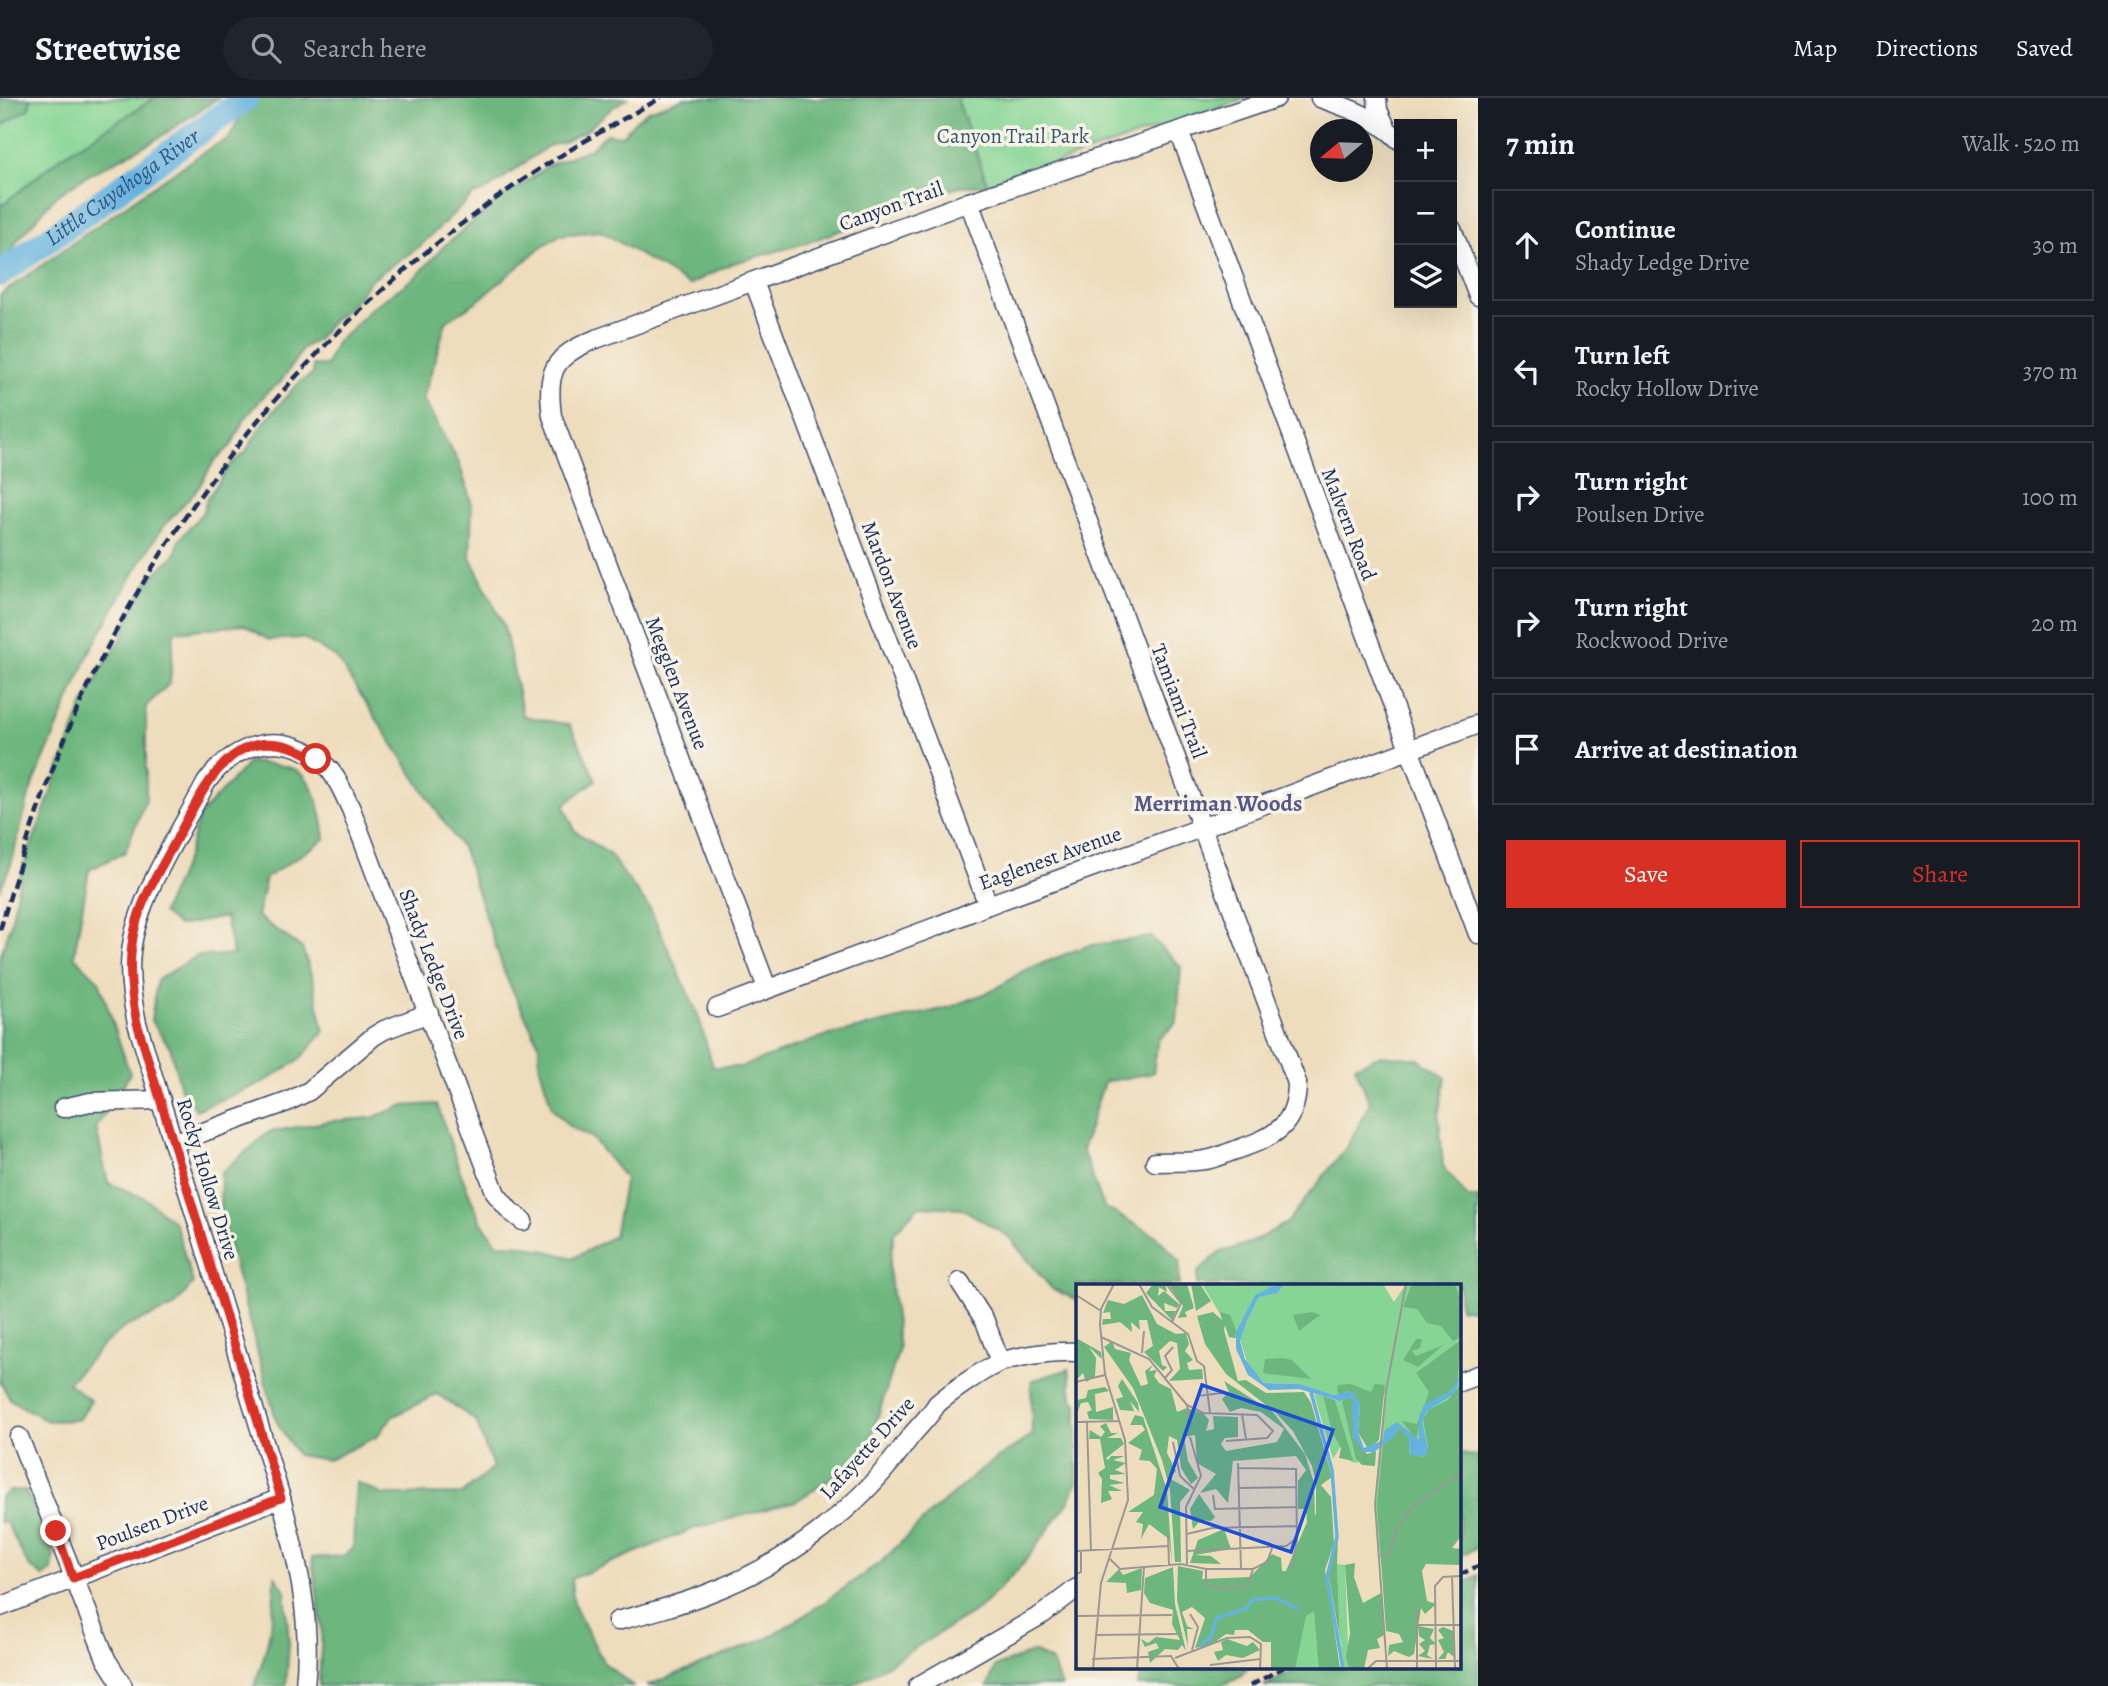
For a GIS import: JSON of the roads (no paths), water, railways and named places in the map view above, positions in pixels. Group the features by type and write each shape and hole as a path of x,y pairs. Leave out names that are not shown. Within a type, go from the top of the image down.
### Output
{"street":[{"name":"Canyon Trail","path":"549,393 550,380 557,366 565,355 575,348 969,202 1276,98"},
{"path":"1320,98 1359,112 1386,127 1394,135"},
{"path":"1377,98 1378,110 1386,127"},
{"name":"Malvern Road","path":"1179,131 1478,934"},
{"name":"Tamiami Trail","path":"969,202 1297,1083 1292,1114 1284,1127 1270,1137 1205,1160 1155,1162"},
{"path":"1457,242 1478,296"},
{"name":"Mardon Avenue","path":"754,282 988,905"},
{"name":"Megglen Avenue","path":"549,393 552,415 767,988"},
{"name":"Eaglenest Avenue","path":"717,1007 1478,724"},
{"name":"Rocky Hollow Drive","path":"281,744 264,744 242,749 214,772 139,914 131,953 132,1000 300,1569 308,1654 305,1686"},
{"name":"Shady Ledge Drive","path":"281,744 299,749 316,759 327,767 338,783 351,809 496,1194 510,1211 523,1221"},
{"path":"173,1143 287,1102 309,1091 374,1036 429,1013"},
{"path":"63,1108 89,1102 161,1100"},
{"path":"960,1282 985,1321 1000,1362"},
{"name":"Lafayette Drive","path":"617,1621 711,1593 753,1574 793,1550 869,1488 946,1395 1000,1362 1052,1353 1076,1352"},
{"path":"1461,1381 1478,1375"},
{"path":"19,1437 106,1659 123,1686"},
{"name":"Poulsen Drive","path":"0,1606 281,1498"},
{"path":"918,1686 1043,1614 1076,1589"}],"waterway":[{"name":"Little Cuyahoga River","path":"0,274 246,98"}],"railway":[{"path":"0,930 58,754 120,623 162,552 208,484 259,419 314,357 373,299 435,245 540,169 661,98"},
{"path":"1461,1574 1478,1566"},
{"path":"1250,1686 1282,1668"}],"district":[{"name":"Merriman Woods","path":"1218,803"}],"park label":[{"name":"Canyon Trail Park","path":"1013,136"}]}
